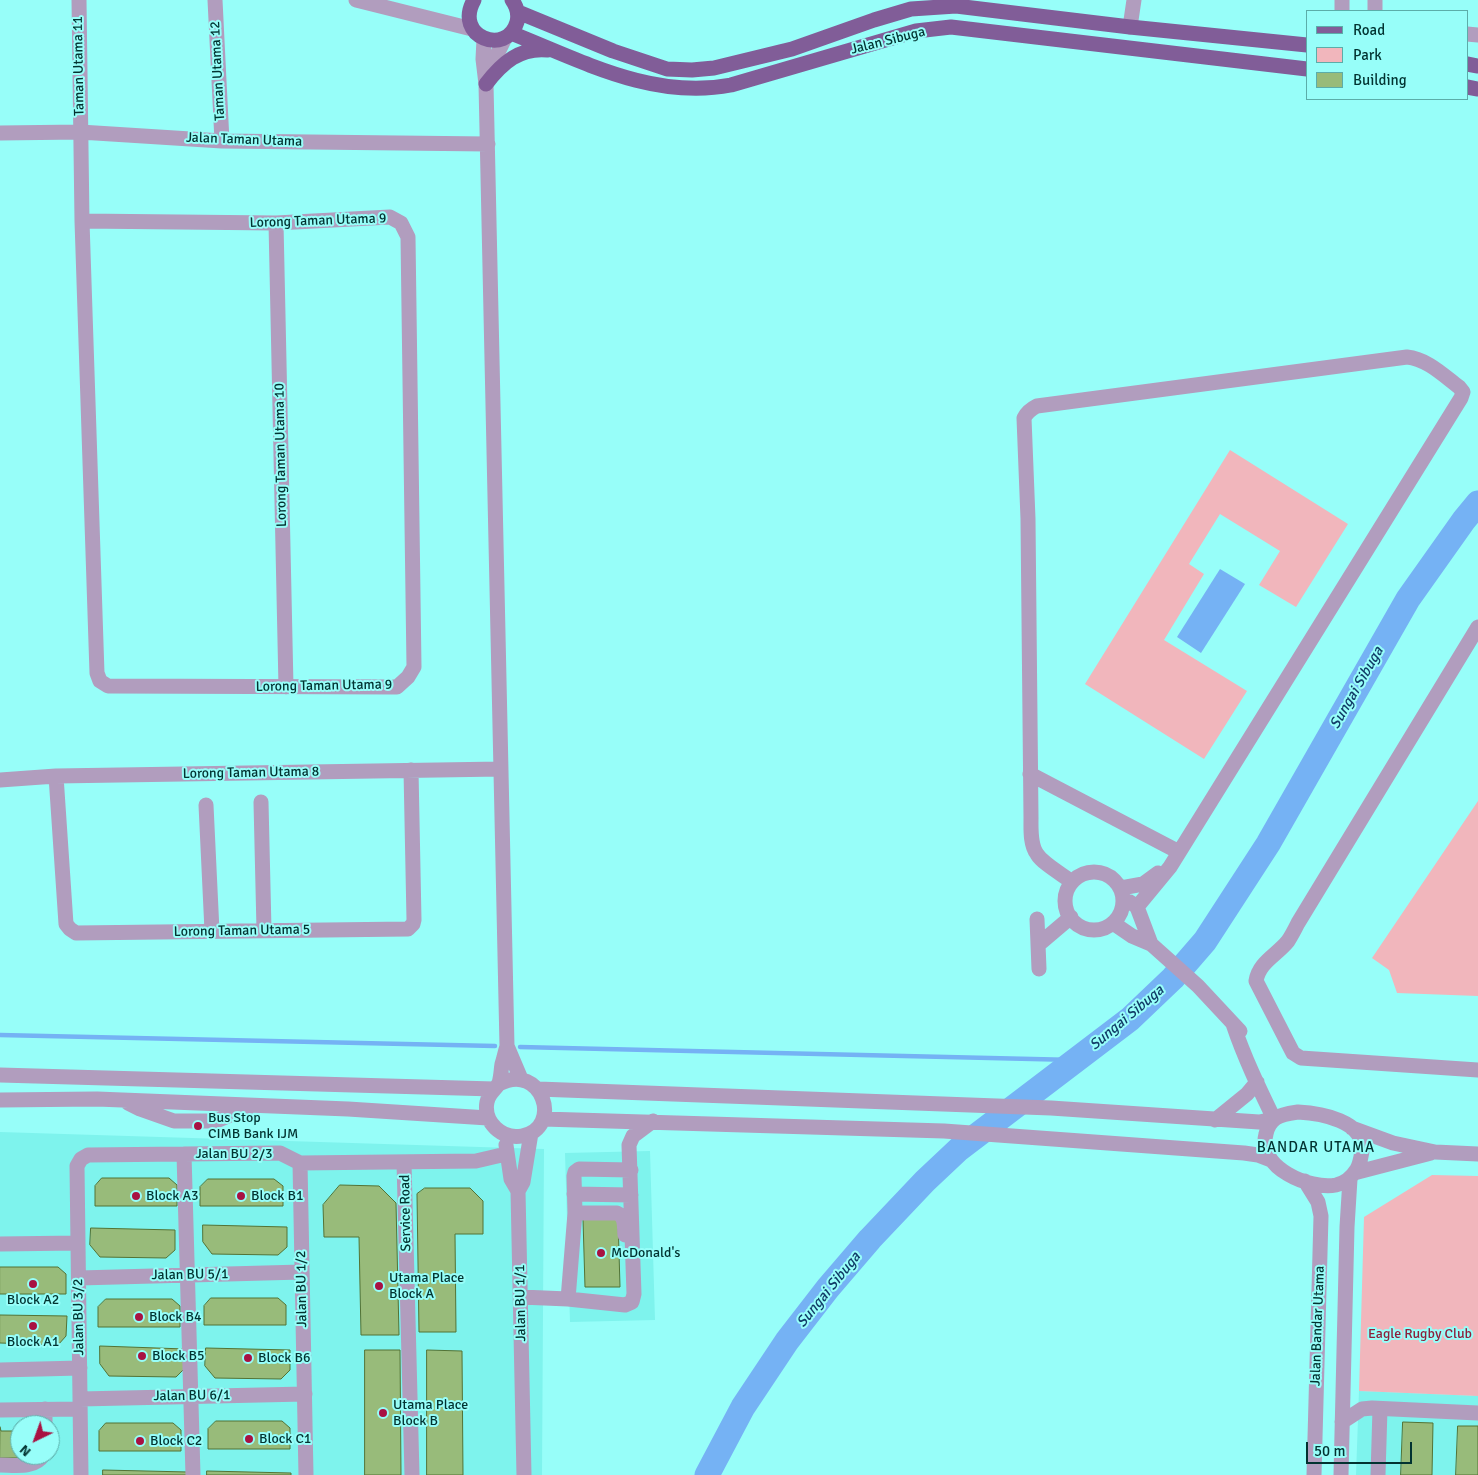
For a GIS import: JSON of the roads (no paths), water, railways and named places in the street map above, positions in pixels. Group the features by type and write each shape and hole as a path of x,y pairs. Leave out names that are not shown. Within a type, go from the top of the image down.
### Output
{"main road":[{"path":"470,2 469,22 478,34 498,40 508,35 515,27 518,20 516,5"},
{"name":"Jalan Sibuga","path":"516,5 613,51 667,69 692,70 714,68 792,48 911,9 956,6 1130,27 1306,45"},
{"name":"Jalan Sibuga","path":"508,35 557,51 622,77 662,86 689,89 731,85 916,31 951,27 1306,69"},
{"path":"486,81 504,64 520,53 539,49 557,51"}],"street":[{"name":"Taman Utama 11","path":"79,0 80,132"},
{"name":"Taman Utama 12","path":"215,0 222,141"},
{"path":"0,1074 496,1086 506,1080 521,1079 530,1082 542,1095 545,1103 543,1119 531,1133 514,1137 505,1135 492,1125 488,1118 487,1110 487,1102 496,1086 507,1046 488,144 486,81 483,59 478,34 356,0"},
{"path":"1130,27 1134,0"},
{"path":"486,81 508,35"},
{"name":"Jalan Taman Utama","path":"0,133 80,132 222,141 488,144"},
{"name":"Lorong Taman Utama 9","path":"80,132 82,222 97,673 100,680 108,686 397,686 408,677 414,667 408,236 401,223 390,217 276,224 82,222"},
{"name":"Lorong Taman Utama 10","path":"276,224 286,687"},
{"path":"1072,882 1036,854 1032,840 1028,519 1024,418 1028,411 1037,406 1407,357 1422,361 1459,386 1463,392 1461,398 1170,868 1137,907"},
{"path":"1478,627 1294,931 1287,942 1260,968 1256,981 1296,1057 1478,1070"},
{"name":"Lorong Taman Utama 8","path":"0,780 56,776 501,769"},
{"name":"Lorong Taman Utama 5","path":"56,776 66,924 76,933 408,929 414,920 411,770"},
{"path":"1030,774 1177,856"},
{"path":"261,802 264,930"},
{"path":"206,805 212,931"},
{"path":"1122,892 1143,884 1177,856"},
{"path":"1122,892 1122,911 1114,923 1105,928 1096,930 1086,929 1071,918 1066,909 1065,899 1067,890 1079,876 1088,872 1107,874 1115,880 1122,892 1137,907 1154,948"},
{"path":"1037,918 1039,969"},
{"path":"1038,945 1071,918"},
{"path":"1114,923 1154,948 1198,986 1226,1014 1246,1039 1277,1117"},
{"path":"1233,1024 1257,1082 1277,1117"},
{"path":"507,1046 521,1079"},
{"path":"0,1067 34,1067 50,1075"},
{"path":"1215,1120 1247,1094 1257,1082"},
{"path":"538,1089 1051,1108 1259,1122 1298,1112 1316,1113 1342,1121 1360,1136 1363,1144 1358,1167 1352,1176"},
{"path":"0,1100 97,1099 348,1109 488,1118"},
{"path":"1277,1117 1269,1126 1265,1136 1266,1147 1271,1160 1288,1175 1305,1181 1331,1186 1340,1184 1352,1176 1435,1152"},
{"path":"543,1119 944,1131 1244,1153 1258,1155 1271,1160"},
{"path":"521,1298 625,1305 632,1302 634,1294 629,1145 633,1136 654,1121"},
{"path":"1352,1128 1393,1143 1435,1152 1478,1154"},
{"name":"Jalan BU 1/1","path":"524,1475 518,1191 523,1182 531,1133"},
{"path":"505,1135 506,1154 511,1179 518,1191"},
{"name":"Jalan BU 2/3","path":"81,1159 88,1155 280,1153 300,1162 404,1162 476,1161 506,1154"},
{"path":"184,1154 193,1475"},
{"name":"Jalan BU 3/2","path":"81,1159 78,1166 81,1475"},
{"name":"Jalan BU 1/2","path":"300,1162 306,1475"},
{"name":"Service Road","path":"404,1162 412,1475"},
{"path":"572,1300 575,1172 579,1170 630,1170"},
{"name":"Jalan Bandar Utama","path":"1341,1475 1347,1227 1352,1176"},
{"name":"Jalan Bandar Utama","path":"1305,1181 1318,1202 1321,1216 1314,1475"},
{"path":"574,1194 632,1195"},
{"path":"572,1300 622,1295 626,1289 624,1219 617,1213 575,1213"},
{"path":"0,1244 78,1243"},
{"name":"Jalan BU 5/1","path":"79,1278 302,1272"},
{"path":"0,1370 80,1368"},
{"name":"Jalan BU 6/1","path":"0,1410 45,1409 80,1404 191,1396 305,1394"},
{"path":"1342,1422 1362,1410 1372,1408 1478,1412"},
{"path":"45,1409 45,1415"},
{"path":"1378,1475 1380,1409"}],"waterway":[{"name":"Sungai Sibuga","path":"707,1475 743,1407 787,1341 828,1288 870,1239 925,1181 959,1149 1130,1019 1173,978 1205,941 1268,844 1408,599 1478,503"},
{"path":"0,1035 495,1046"},
{"path":"520,1047 1075,1060"}],"place":[{"name":"Bus Stop CIMB Bank IJM","path":"198,1126"},
{"name":"Block A3","path":"136,1196"},
{"name":"Block B1","path":"241,1196"},
{"name":"McDonald's","path":"601,1253"},
{"name":"Block A2","path":"33,1284"},
{"name":"Utama Place Block A","path":"379,1286"},
{"name":"Block B4","path":"139,1317"},
{"name":"Block A1","path":"33,1326"},
{"name":"Block B5","path":"142,1356"},
{"name":"Block B6","path":"248,1358"},
{"name":"Utama Place Block B","path":"383,1413"},
{"name":"Block C1","path":"249,1439"},
{"name":"Block C2","path":"140,1441"}],"district":[{"name":"BANDAR UTAMA","path":"1316,1148"}],"park label":[{"name":"Eagle Rugby Club","path":"1420,1334"}]}
